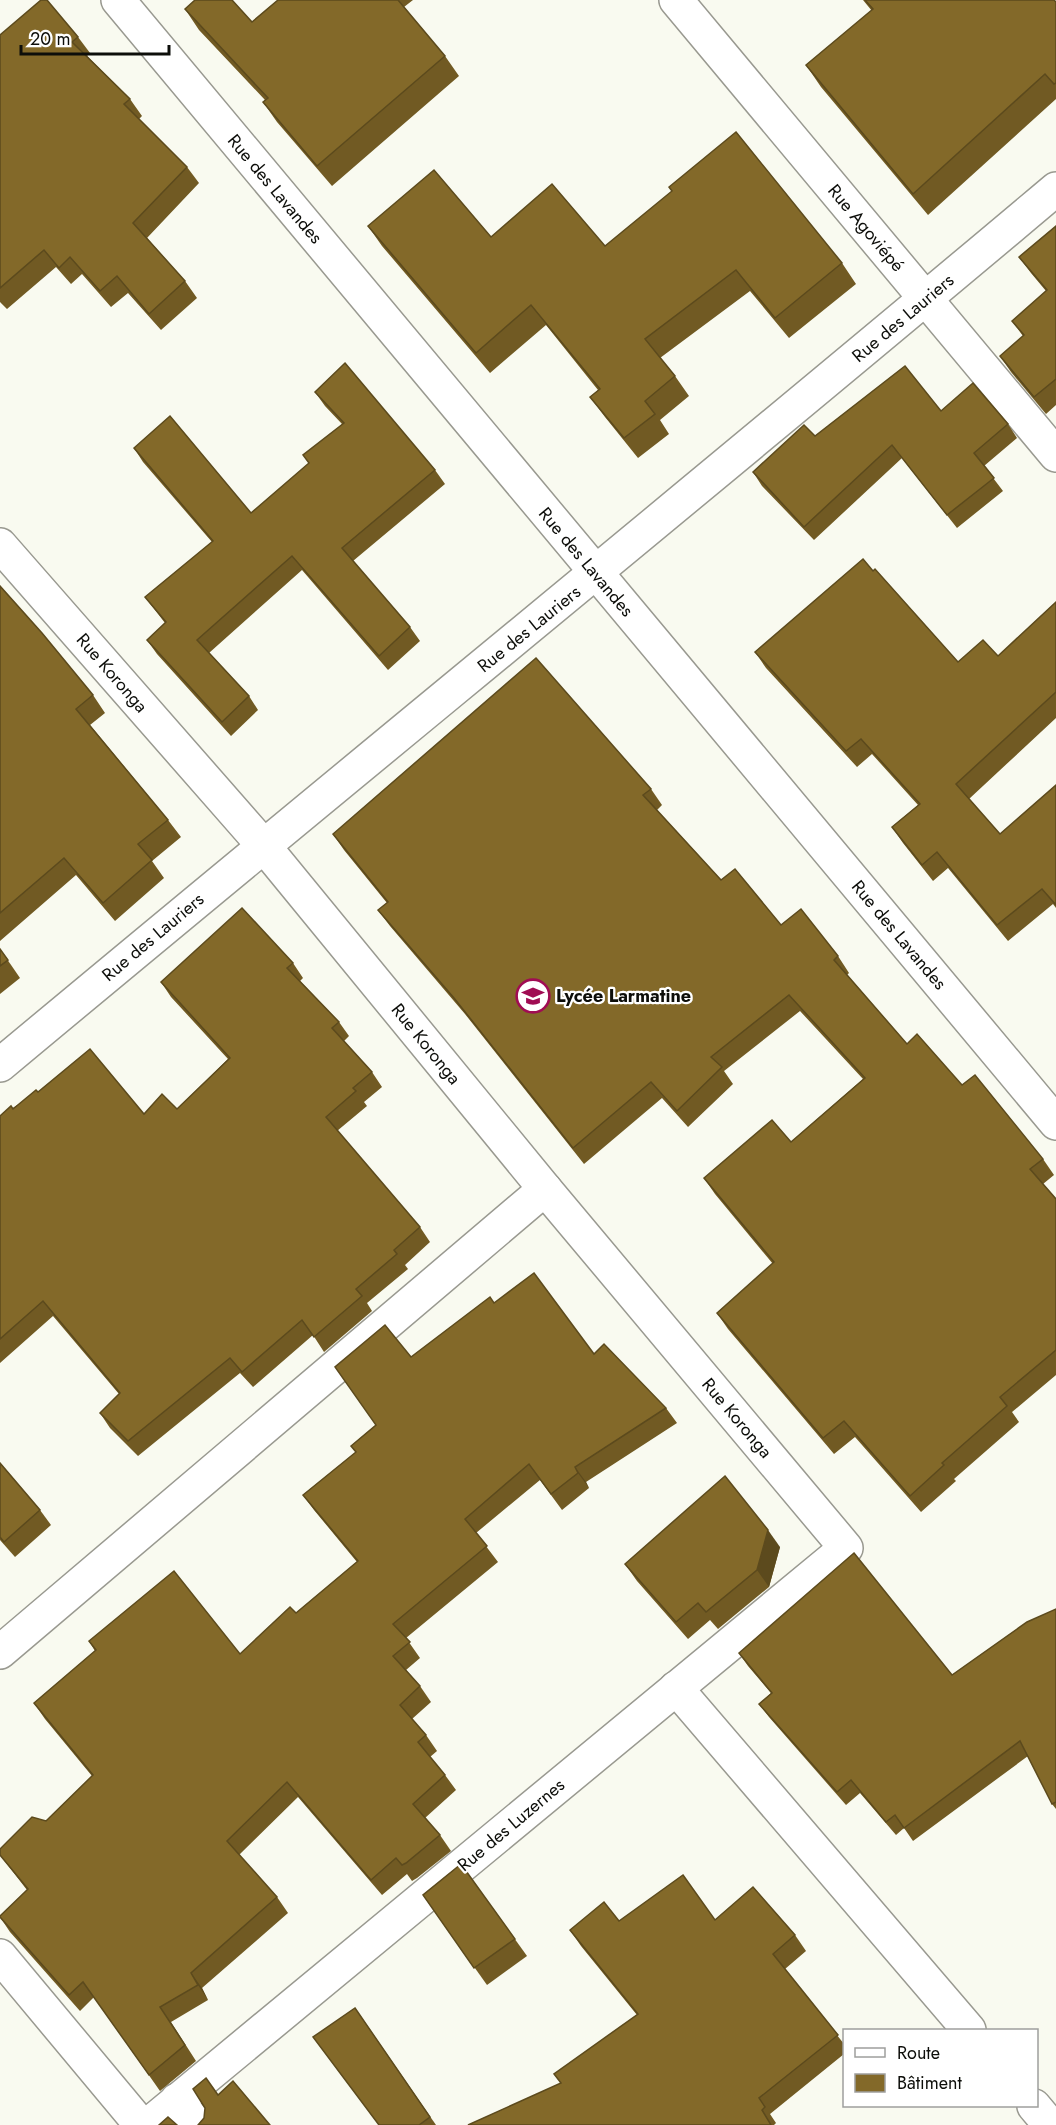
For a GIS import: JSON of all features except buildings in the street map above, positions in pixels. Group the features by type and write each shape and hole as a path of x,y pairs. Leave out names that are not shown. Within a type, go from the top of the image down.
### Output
{"street":[{"name":"Rue des Lavandes","path":"118,0 1056,1123"},
{"name":"Rue Agoviépé","path":"676,0 1056,454"},
{"name":"Rue des Lauriers","path":"0,1065 263,845 596,574 1056,189"},
{"name":"Rue Koronga","path":"0,545 263,845 545,1190 846,1548"},
{"path":"0,1652 545,1190"},
{"name":"Rue des Luzernes","path":"148,2125 846,1548"},
{"path":"676,1688 967,2029"},
{"path":"0,1956 141,2125"},
{"path":"177,2100 197,2125"},
{"path":"1035,2107 1050,2125"}],"place":[{"name":"Lycée Larmatine","path":"533,996"}]}
